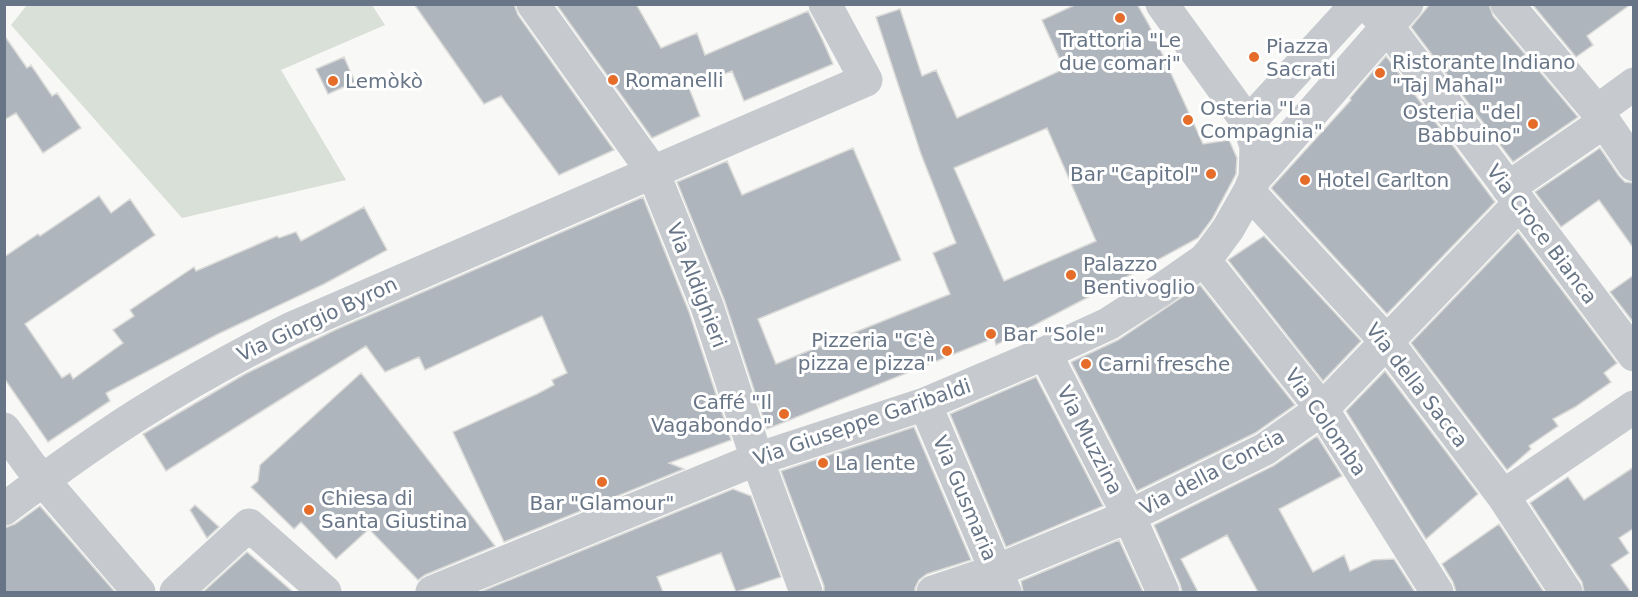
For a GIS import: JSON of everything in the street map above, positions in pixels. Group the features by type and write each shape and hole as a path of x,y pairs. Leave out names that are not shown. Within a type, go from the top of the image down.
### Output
{"street":[{"name":"Via Aldighieri","path":"533,4 653,172 707,306 757,459 806,592"},
{"name":"Via Giorgio Byron","path":"4,509 138,414 233,358 290,329 866,80 825,4"},
{"path":"1162,4 1248,123 1256,146 1252,185"},
{"path":"1248,123 1357,4"},
{"path":"1507,4 1600,116 1634,165"},
{"name":"Via Giuseppe Garibaldi","path":"432,592 482,583 757,459 925,404 1108,324 1204,260 1228,229 1252,185 1387,12"},
{"name":"Via Croce Bianca","path":"1387,12 1514,196 1634,355"},
{"name":"Via della Concia","path":"933,592 1000,582 1265,448 1322,409 1388,342 1514,196 1634,84"},
{"name":"Via della Sacca","path":"1252,185 1388,342 1503,496 1566,592"},
{"name":"Via Colomba","path":"1204,260 1322,409 1437,592"},
{"name":"Via Muzzina","path":"1045,353 1129,516 1163,592"},
{"name":"Via Gusmaria","path":"925,404 1000,582"},
{"path":"1503,496 1634,407"},
{"path":"4,429 42,480 139,592"},
{"path":"176,592 249,525 325,592"}],"shaded area":[{"path":"27,5 372,5 385,25 281,70 346,180 182,218 11,25"}],"building":[{"path":"414,4 514,4 518,15 614,150 559,175 501,96 484,104"},
{"path":"556,4 636,4 661,48 697,33 705,55 808,11 833,64 744,101 732,71 689,88 700,116 652,138"},
{"path":"1077,4 1137,4 1149,25 1203,144 1229,140 1237,158 1236,174 1212,219 1198,238 996,345 994,338 767,429 724,299 677,182 727,161 742,195 853,148 901,260 758,319 776,364 950,294 933,253 956,243 921,154 876,17 900,9 922,76 936,70 957,118 1064,69 1042,20","holes":["1047,128 1096,241 1004,281 954,168"]},
{"path":"1430,4 1489,4 1493,16 1578,117 1513,162 1411,27"},
{"path":"1532,4 1631,4 1587,36 1593,45 1576,57"},
{"path":"4,35 27,68 31,65 52,96 57,93 81,128 43,153 16,113 4,120"},
{"path":"1386,56 1495,202 1387,314 1271,188 1351,100 1350,98"},
{"path":"344,57 355,82 328,94 316,69"},
{"path":"1600,148 1619,176 1625,182 1634,183 1634,249 1599,200 1561,227 1535,192"},
{"path":"99,196 111,213 130,199 155,235 25,324 62,378 70,373 73,379 123,343 113,330 134,316 130,310 194,267 196,271 277,236 279,238 296,232 301,241 364,207 387,250 106,393 110,401 48,442 4,378 4,257"},
{"path":"643,197 689,312 731,440 669,463 684,469 504,542 453,432 537,394 554,385 552,380 567,373 542,316 425,370 419,357 385,372 366,346 166,471 143,434 245,374 337,329"},
{"path":"1518,232 1617,363 1604,373 1611,382 1553,419 1558,426 1529,446 1531,449 1507,470 1411,343"},
{"path":"1264,236 1361,341 1323,381 1228,260"},
{"path":"1634,275 1634,323 1610,292"},
{"path":"1200,285 1295,405 1255,433 1137,491 1071,362 1118,340"},
{"path":"1385,371 1478,494 1426,539 1346,411"},
{"path":"361,373 495,546 418,580 369,529 336,559 301,522 294,529 251,487 258,481 260,465"},
{"path":"1036,377 1103,506 1006,547 950,414"},
{"path":"914,427 971,560 927,574 919,580 915,592 824,592 824,586 781,471"},
{"path":"1317,436 1342,476 1279,509 1313,572 1344,555 1350,571 1373,560 1394,559 1415,592 1258,592 1227,535 1181,559 1198,592 1182,592 1154,525 1273,466"},
{"path":"1634,467 1634,528 1619,538 1629,553 1611,565 1631,592 1584,592 1582,582 1530,503 1568,477 1584,500"},
{"path":"733,489 751,496 781,577 736,592 721,553 657,577 663,592 480,592"},
{"path":"195,505 219,527 207,538 190,510"},
{"path":"40,506 115,592 4,592 4,528 15,524"},
{"path":"1499,524 1544,592 1456,592 1442,564"},
{"path":"1119,540 1143,592 1023,592 1021,581"},
{"path":"247,552 293,592 203,592"}],"place":[{"name":"Trattoria \"Le due comari\"","path":"1120,18"},
{"name":"Piazza Sacrati","path":"1254,57"},
{"name":"Ristorante Indiano \"Taj Mahal\"","path":"1380,73"},
{"name":"Romanelli","path":"613,80"},
{"name":"Lemòkò","path":"333,81"},
{"name":"Osteria \"La Compagnia\"","path":"1188,120"},
{"name":"Osteria \"del Babbuino\"","path":"1533,124"},
{"name":"Bar \"Capitol\"","path":"1211,174"},
{"name":"Hotel Carlton","path":"1305,180"},
{"name":"Palazzo Bentivoglio","path":"1071,275"},
{"name":"Bar \"Sole\"","path":"991,334"},
{"name":"Pizzeria \"C'è pizza e pizza\"","path":"947,351"},
{"name":"Carni fresche","path":"1086,364"},
{"name":"Caffé \"Il Vagabondo\"","path":"784,414"},
{"name":"La lente","path":"823,463"},
{"name":"Bar \"Glamour\"","path":"602,482"},
{"name":"Chiesa di Santa Giustina","path":"309,510"}]}
